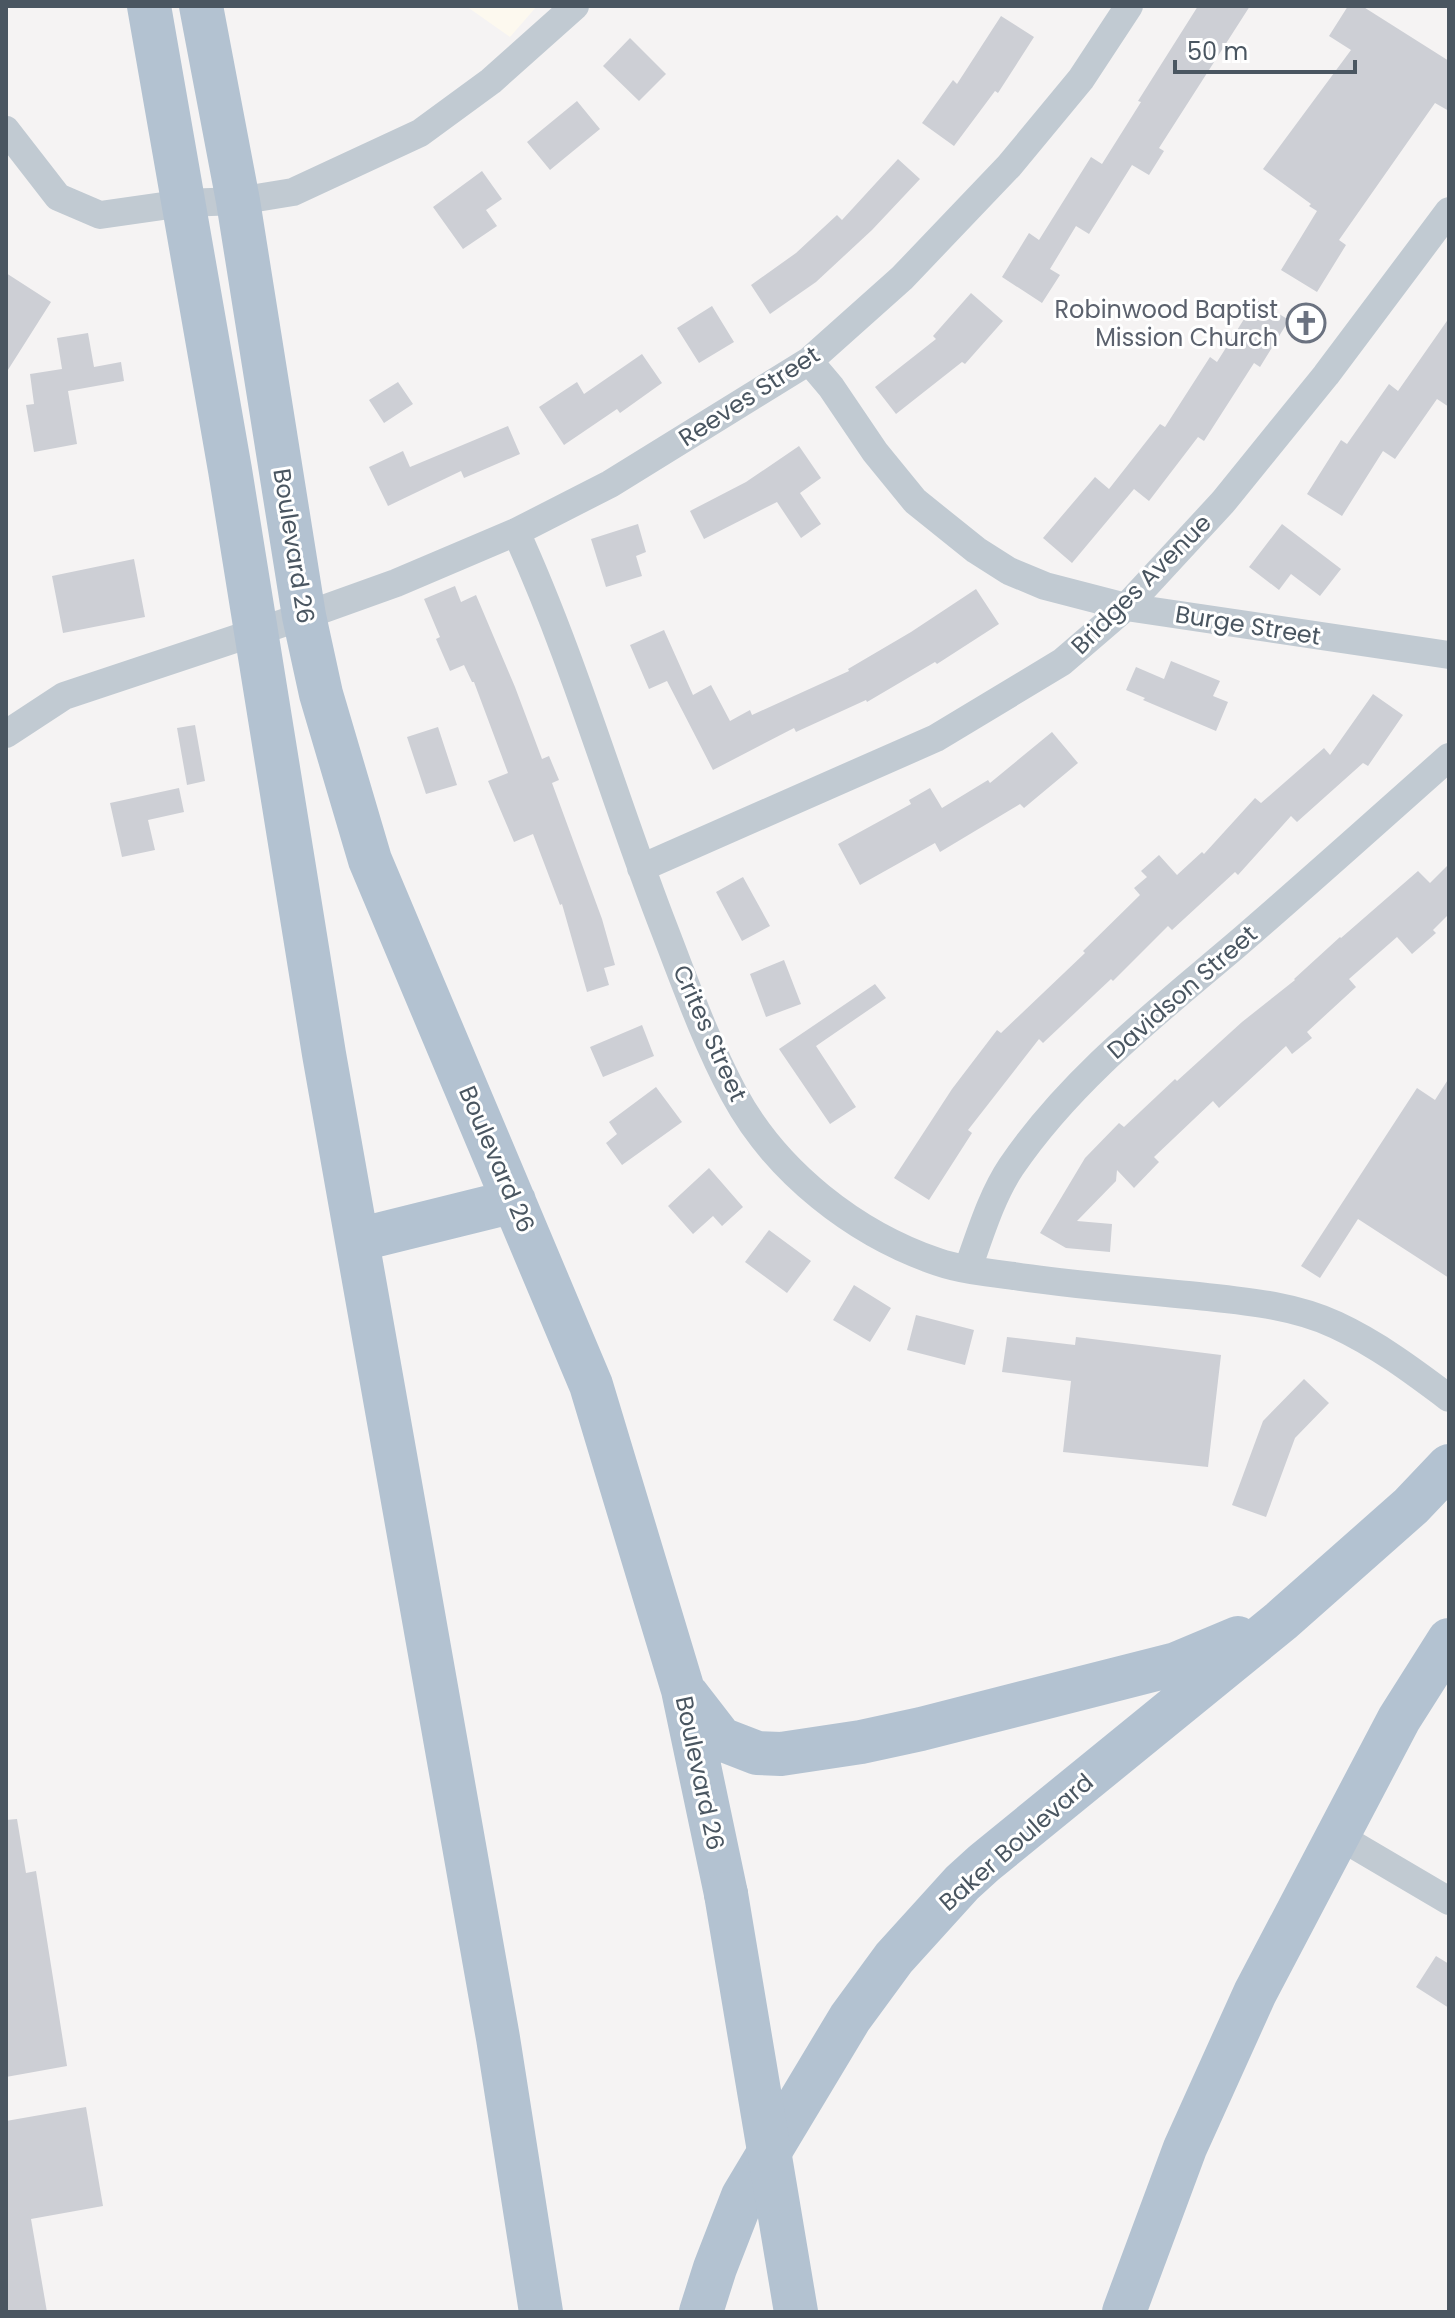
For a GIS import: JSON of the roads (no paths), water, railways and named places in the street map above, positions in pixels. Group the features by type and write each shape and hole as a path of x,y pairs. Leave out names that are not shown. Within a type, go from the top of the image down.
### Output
{"main road":[{"path":"149,6 256,632 321,1039 498,2038 541,2312"},
{"name":"Boulevard 26","path":"201,6 238,201 304,616 321,694 370,860 591,1385 683,1690 726,1894 796,2312"},
{"path":"357,1240 514,1201"},
{"name":"Baker Boulevard","path":"701,2312 743,2196 850,2018 894,1958 984,1863 1281,1621 1411,1506 1449,1466"},
{"path":"683,1690 721,1739 757,1753 781,1754 921,1729 1176,1664 1281,1621"},
{"path":"1124,2312 1185,2148 1255,1993 1399,1719 1449,1640"}],"street":[{"path":"6,130 58,197 100,215 184,203 238,201 293,192 420,133 491,81 575,6"},
{"name":"Reeves Street","path":"6,734 64,696 396,583 516,532 610,484 809,361 902,278 1009,166 1081,79 1129,6"},
{"name":"Bridges Avenue","path":"641,868 936,738 1062,662 1126,607 1223,502 1326,375 1449,211"},
{"name":"Burge Street","path":"809,361 915,501 976,550 1009,571 1045,586 1126,607 1449,655"},
{"name":"Crites Street","path":"516,532 545,595 641,868 707,1039 736,1098 766,1141 800,1178 835,1210 873,1235 940,1263 1013,1276 1253,1302 1298,1312 1335,1325 1399,1360 1449,1398"},
{"name":"Davidson Street","path":"968,1268 988,1213 1009,1170 1048,1118 1124,1040 1284,904 1449,757"},
{"path":"1337,1835 1449,1901"}],"place":[{"name":"Robinwood Baptist Mission Church","path":"1306,323"}]}
